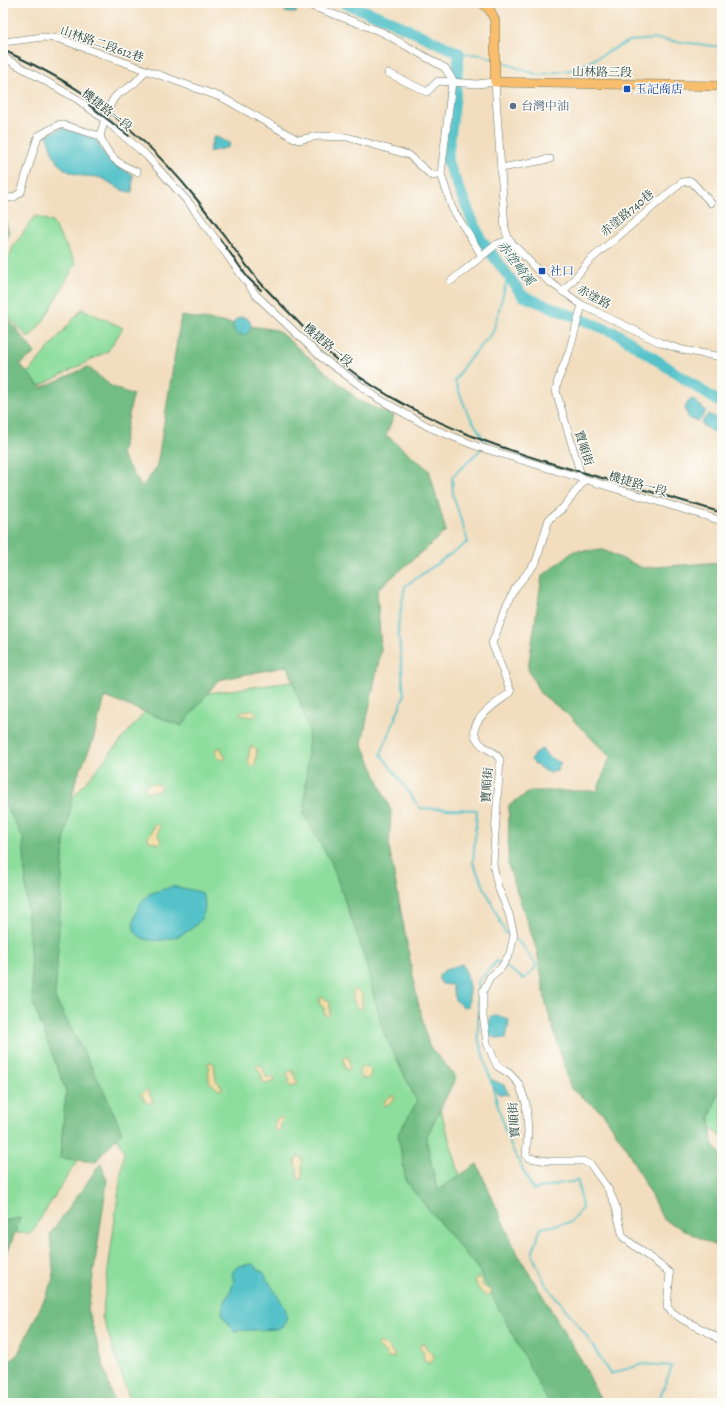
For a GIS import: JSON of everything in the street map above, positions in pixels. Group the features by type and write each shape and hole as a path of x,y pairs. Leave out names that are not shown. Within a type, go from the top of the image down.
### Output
{"main road":[{"path":"482,3 493,15 495,82"},
{"name":"山林路三段","path":"495,82 722,86"}],"street":[{"path":"302,3 382,32 445,68 453,82 441,174 452,208 483,255"},
{"name":"山林路二段612巷","path":"3,42 44,37 60,39 222,98 298,140 318,136 348,137 409,155 432,176 441,174"},
{"name":"機捷路一段","path":"3,57 77,99 105,120 146,155 185,198 256,295 321,357 379,399 429,427 478,447 582,480 722,521"},
{"path":"137,172 118,164 105,150 100,136 105,120 116,96 137,83 146,71"},
{"path":"388,73 427,92 438,80 477,84 495,82 506,234 509,240 497,244 451,281"},
{"path":"3,197 13,198 21,192 38,136 60,124 100,136"},
{"path":"501,168 550,159"},
{"name":"赤塗路740巷","path":"563,292 589,261 682,182 691,182 711,203"},
{"name":"赤塗路","path":"509,240 547,280 582,308 661,343 683,350 722,357"},
{"name":"寶順街","path":"582,308 569,352 558,380 556,391 582,480 576,493 563,508 549,519 536,562 515,588 492,643 511,692 480,717 474,726 474,735 483,746 497,755 500,760 493,864 498,887 514,935 510,953 501,968 490,977 484,991 483,1016 487,1043 497,1066 510,1074 519,1084 526,1103 528,1131 526,1155 529,1158 548,1161 583,1161 591,1165 608,1189 615,1204 623,1237 670,1273 667,1307 676,1316 716,1336 722,1342"}],"green space":[{"path":"3,212 9,231 3,248"},
{"path":"35,216 52,222 76,263 44,320 29,338 3,311 3,272 13,247"},
{"path":"82,309 123,328 108,351 40,386 25,376"},
{"path":"3,312 35,353 20,364 41,388 88,367 111,386 133,395 121,455 142,487 156,468 158,460 181,316 277,330 361,402 394,416 386,435 429,470 446,531 377,590 381,650 362,743 391,811 389,847 417,998 429,1046 456,1077 426,1138 437,1190 477,1164 516,1251 584,1365 602,1403 550,1403 547,1400 478,1269 406,1182 398,1134 417,1102 383,1031 362,949 331,862 304,815 309,730 288,666 218,680 182,726 105,697 92,743 75,782 64,843 55,998 102,1087 122,1132 95,1162 60,1158 66,1091 33,1003 23,838 3,800"},
{"path":"603,550 643,568 722,562 722,1083 710,1117 712,1143 722,1156 722,1243 719,1248 663,1219 627,1149 603,1113 571,1089 546,1004 537,951 508,865 509,805 531,791 597,791 610,757 566,713 540,693 528,669 542,576 574,551"},
{"path":"314,679 484,1258 583,1403 131,1403 102,1316 124,1151 49,1004 54,820 155,700"},
{"path":"3,772 43,829 42,1003 91,1139 31,1233 3,1233"},
{"path":"722,1063 722,1138 697,1114"},
{"path":"101,1163 107,1181 88,1310 114,1403 3,1403 3,1367 18,1354 54,1279 50,1234"},
{"path":"20,1218 9,1249 3,1254 3,1221"}],"sand":[{"path":"252,709 258,715 254,717 240,715 240,713"},
{"path":"220,747 226,758 223,760 218,758 215,751"},
{"path":"250,747 254,747 257,750 255,766 250,766 248,761"},
{"path":"151,783 160,785 160,790 145,791 145,787"},
{"path":"157,824 160,827 158,835 161,842 160,844 149,841 148,837 154,825"},
{"path":"356,989 362,994 362,1009 358,1010 353,999 353,991"},
{"path":"321,997 330,1001 330,1014 328,1016 324,1014 324,1008 320,1005 319,1001"},
{"path":"348,1057 350,1062 349,1070 346,1070 343,1059"},
{"path":"212,1062 214,1064 216,1080 222,1087 222,1090 219,1090 209,1082 208,1063"},
{"path":"257,1065 262,1066 266,1077 274,1078 275,1081 266,1084 263,1082 261,1074 256,1067"},
{"path":"365,1067 369,1069 371,1073 369,1077 365,1079 361,1077 359,1073 361,1069"},
{"path":"292,1070 298,1083 291,1087 288,1083 290,1078 285,1075"},
{"path":"147,1089 153,1101 152,1103 147,1103 141,1094"},
{"path":"393,1095 395,1098 386,1106 384,1103 386,1099"},
{"path":"280,1117 283,1120 280,1126 281,1129 277,1131 274,1130 276,1121"},
{"path":"300,1156 302,1160 302,1179 298,1179 295,1165 296,1158"},
{"path":"478,1276 482,1281 483,1286 491,1292 489,1296 482,1293 479,1289 475,1281"},
{"path":"379,1342 387,1346 394,1354 394,1358 388,1357 385,1352 378,1347 377,1344"},
{"path":"421,1344 425,1344 427,1349 432,1352 434,1357 432,1362 428,1363 424,1361 423,1351 419,1348"}],"water":[{"path":"287,3 296,3 296,13 285,12"},
{"path":"63,128 96,139 110,161 119,168 133,175 132,192 123,191 101,178 74,174 62,167 54,156 47,135"},
{"path":"214,136 230,143 229,147 209,152"},
{"path":"242,317 248,320 251,326 248,332 242,335 236,332 233,326 236,320"},
{"path":"693,399 706,411 699,421 689,419 685,409 688,401"},
{"path":"708,414 722,421 722,438 702,425 702,422"},
{"path":"542,749 548,757 561,763 557,771 549,773 537,766 531,760 535,753"},
{"path":"172,886 201,892 205,907 200,921 188,931 174,938 158,940 144,939 135,932 134,920 142,901 150,894"},
{"path":"462,964 467,975 469,990 468,1007 463,1008 455,1000 452,985 442,984 439,980 439,975 445,970"},
{"path":"493,1015 507,1018 509,1021 506,1039 491,1037 488,1033 490,1017"},
{"path":"490,1079 504,1085 509,1095 499,1094 494,1088"},
{"path":"252,1264 263,1272 285,1308 287,1316 284,1325 278,1329 234,1331 222,1315 223,1306 234,1283 232,1273 238,1266"}],"waterway":[{"name":"赤塗崎溪","path":"344,3 386,19 459,53 447,161 480,238 523,296 618,334 722,404"},
{"path":"498,61 538,75 576,69 629,41 656,39 722,47"},
{"path":"459,53 483,55 492,59"},
{"path":"484,446 487,444 467,412 455,381 465,364 493,332 508,276"},
{"path":"481,449 452,477 453,495 468,542 405,586 398,626 404,696 381,754 420,808 477,810 473,863 505,932 512,938"},
{"path":"516,940 523,946 537,966 524,979 497,961 478,982 478,1037 508,1140 533,1190 578,1181 582,1208 571,1222 541,1228 532,1254 545,1283 586,1335 610,1374 643,1364 672,1366 659,1400 663,1403"}],"railway":[{"path":"3,50 45,70 99,105 129,128 170,168 182,182 269,292 328,352 346,367 388,395 433,419 479,439 527,456 722,513"},
{"path":"89,105 129,136"},
{"path":"220,239 248,278 261,290"}],"place":[{"name":"玉記商店","path":"627,89"},
{"name":"台灣中油","path":"513,106"},
{"name":"社口","path":"542,271"}]}
